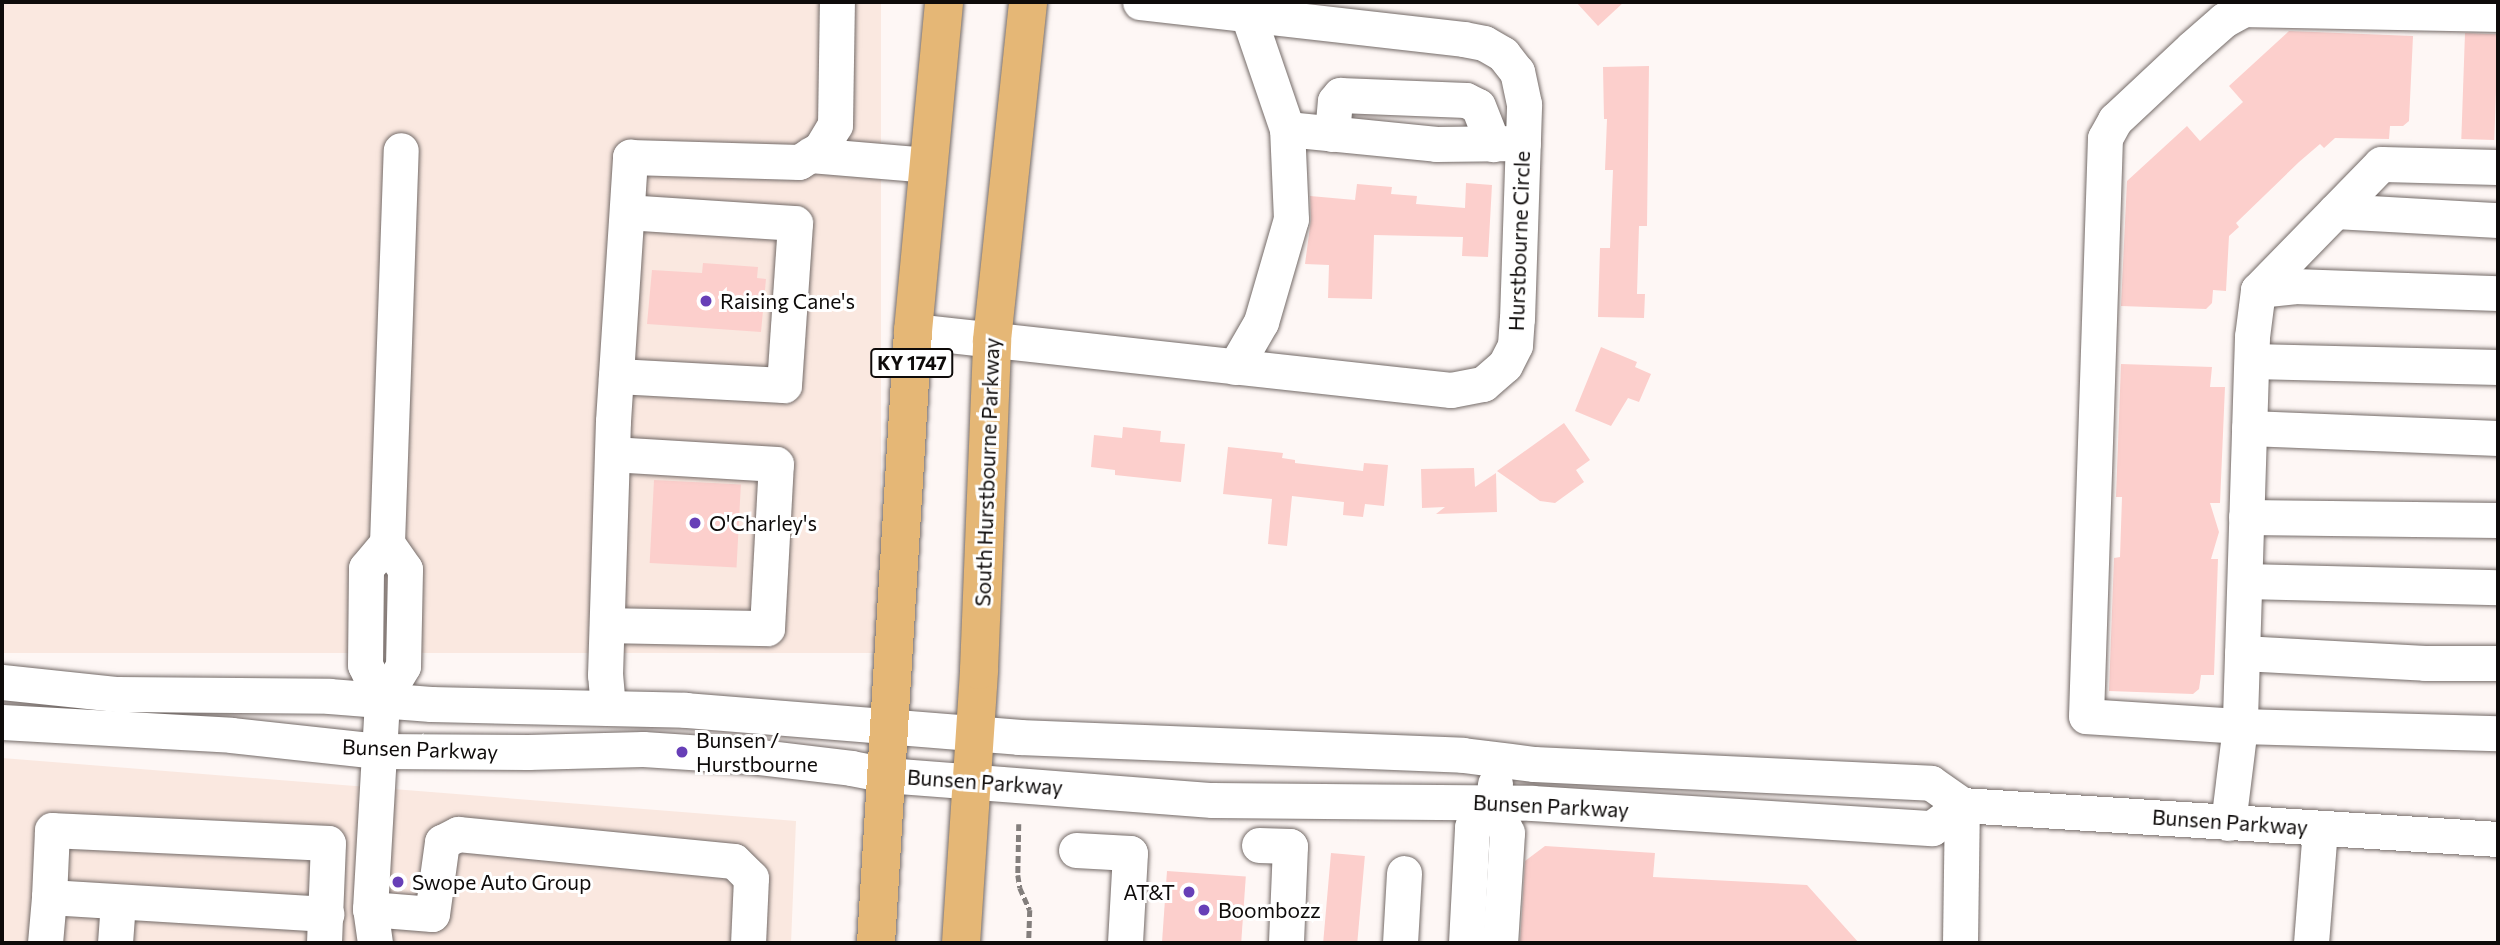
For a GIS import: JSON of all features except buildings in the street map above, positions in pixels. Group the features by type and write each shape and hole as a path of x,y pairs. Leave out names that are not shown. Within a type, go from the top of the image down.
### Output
{"main road":[{"name":"KY 1747","path":"876,943 914,331 944,2"},
{"name":"South Hurstbourne Parkway","path":"961,943 974,733 992,340 1028,2"}],"street":[{"path":"608,708 605,675 612,454 630,158 799,162 821,148 835,125 837,2"},
{"name":"Hurstbourne Circle","path":"914,331 1451,390 1466,390 1491,379 1505,365 1515,345 1508,144 1523,90 1517,72 1503,54 1484,43 1140,2"},
{"path":"2498,14 2245,9 2224,20 2115,120 2105,138 2086,716 2240,726 2498,733"},
{"path":"1236,367 1261,322 1289,230 1292,189 1287,129 1248,15"},
{"path":"1332,134 1335,101 1340,95 1466,100 1478,106 1508,144"},
{"path":"1287,129 1436,144 1508,144"},
{"path":"375,943 370,909 382,701 403,666 405,569 387,543 401,150"},
{"path":"810,155 928,165"},
{"path":"2228,823 2240,726 2249,428 2258,290 2381,164 2498,167"},
{"path":"2335,211 2498,220"},
{"path":"616,376 783,385 795,223 627,212"},
{"path":"2258,290 2294,286 2498,293"},
{"path":"2252,361 2498,367"},
{"path":"2249,428 2498,439"},
{"path":"607,625 767,628 776,464 612,454"},
{"path":"2246,517 2498,520"},
{"path":"2245,581 2498,587"},
{"path":"2242,653 2426,663 2498,663"},
{"name":"Bunsen Parkway","path":"2,682 117,694 330,696 382,701 686,710 974,733 1931,783 1962,805 2498,839"},
{"name":"Bunsen Parkway","path":"2,722 232,735 378,751 528,752 643,748 751,756 886,775 1212,800 1493,803 1932,828 1962,805"},
{"path":"1496,759 1493,803 1507,833 1500,943"},
{"path":"1466,943 1472,827 1493,803"},
{"path":"1960,943 1962,805"},
{"path":"2311,943 2320,828"},
{"path":"45,943 52,830 328,844 325,928 118,902 49,897"},
{"path":"370,909 432,914 442,842 458,834 734,861 751,878 748,943"},
{"path":"1259,845 1290,846 1286,943"},
{"path":"1076,850 1130,853 1125,943"},
{"path":"1400,943 1404,873"},
{"path":"115,943 118,902"}],"path":[{"path":"1019,824 1018,875 1020,888 1030,910 1029,943"}],"shaded area":[{"path":"2,2 881,2 881,653 2,653"},
{"name":"Swope Auto Group","path":"2,758 796,821 791,943 2,943"}],"place":[{"name":"Raising Cane's","path":"706,301"},
{"name":"O'Charley's","path":"695,523"},
{"name":"Bunsen / Hurstbourne","path":"682,752"},
{"name":"Swope Auto Group","path":"398,882"},
{"name":"AT&T","path":"1189,892"},
{"name":"Boombozz","path":"1204,910"}]}
